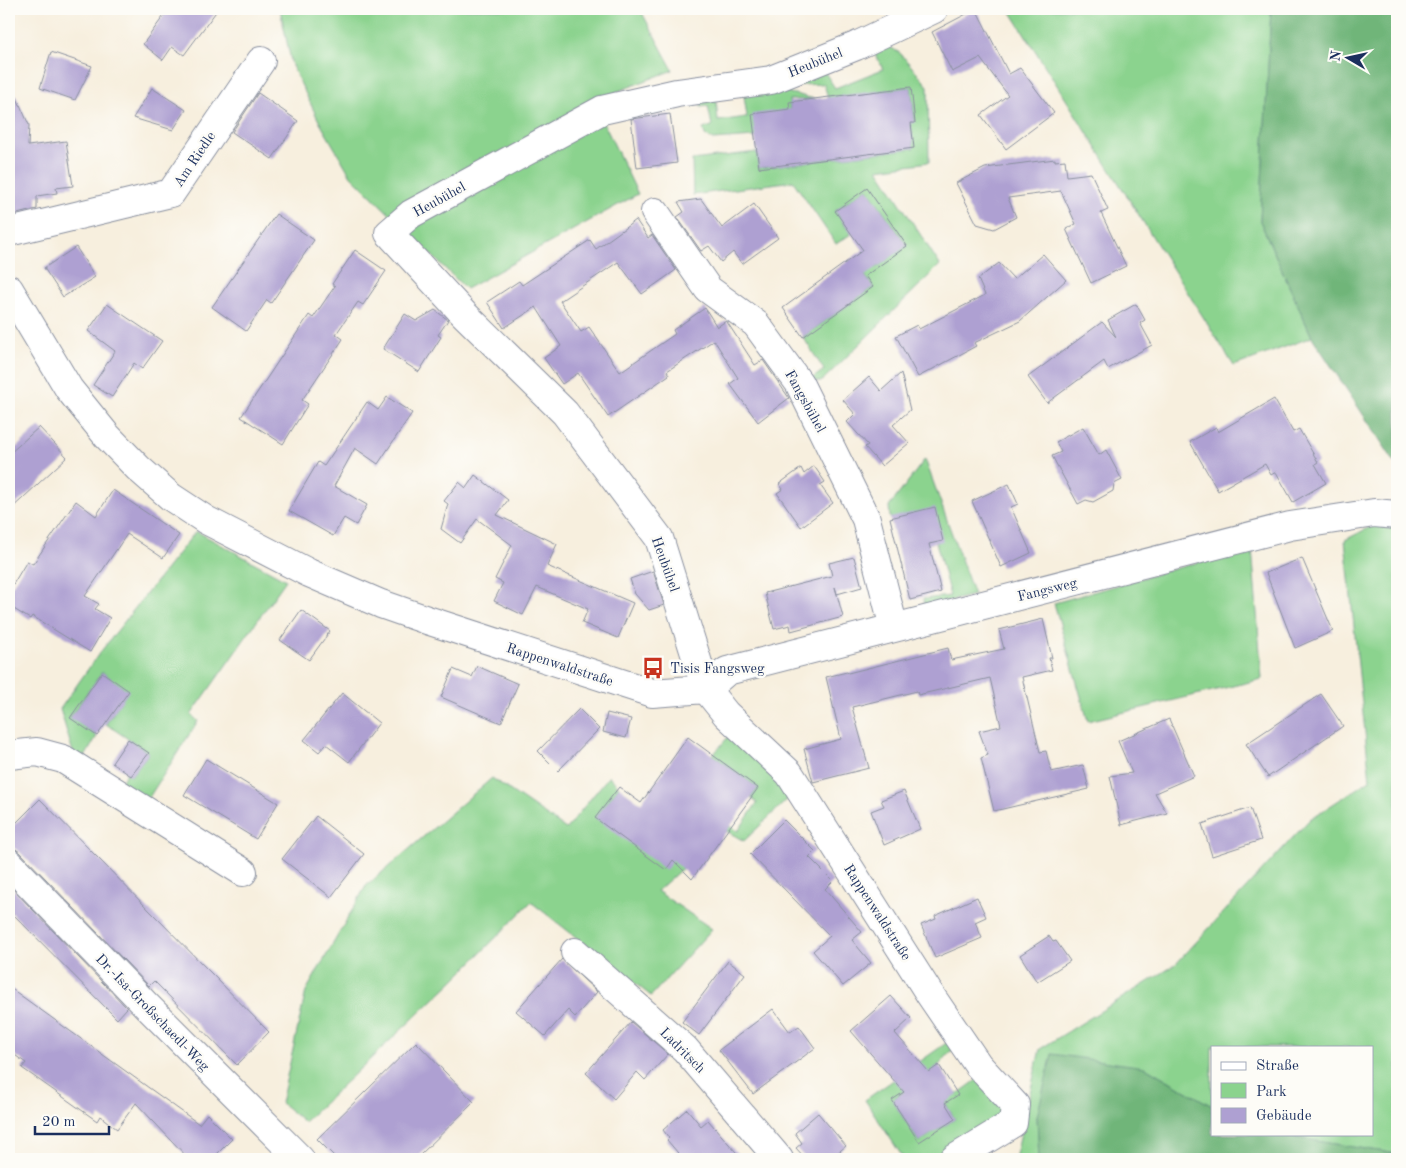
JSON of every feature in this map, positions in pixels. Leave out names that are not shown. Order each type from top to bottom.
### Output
[{"type":"street","name":"Heubühel","points":[[706,689],[659,538],[564,413],[464,314],[389,233],[411,214],[602,110],[677,93],[770,80],[856,46],[934,9]]},
{"type":"street","name":"Am Riedle","points":[[9,232],[171,193],[261,61]]},
{"type":"street","name":"Fangsbühel","points":[[655,212],[708,289],[756,324],[798,383],[866,519],[894,628]]},
{"type":"street","name":"Rappenwaldstraße","points":[[9,290],[69,389],[106,436],[171,497],[206,520],[309,573],[374,601],[427,620],[652,692],[706,689],[726,714],[789,773],[934,1001],[978,1065],[1015,1105],[1013,1123],[954,1159]]},
{"type":"street","name":"Fangsweg","points":[[706,689],[727,671],[1290,526],[1374,513],[1397,515]]},
{"type":"street","points":[[9,755],[37,752],[63,759],[243,872]]},
{"type":"street","name":"Dr.-Isa-Großschaedl-Weg","points":[[9,863],[153,1012],[300,1159]]},
{"type":"street","name":"Ladritsch","points":[[575,952],[685,1049],[779,1159]]},
{"type":"green space","points":[[280,9],[640,9],[673,70],[593,101],[638,194],[466,289],[351,176],[320,123],[292,66]]},
{"type":"green space","points":[[1009,9],[1271,9],[1260,221],[1312,337],[1234,366]]},
{"type":"green space","points":[[1271,9],[1397,9],[1397,466],[1312,337],[1260,221]]},
{"type":"green space","points":[[884,43],[901,54],[928,86],[929,162],[878,169],[940,265],[821,382],[810,380],[824,370],[803,337],[873,287],[853,258],[876,268],[907,245],[867,188],[835,211],[851,234],[836,244],[793,181],[693,195],[692,160],[757,152],[759,168],[914,148],[911,123],[915,122],[911,87],[828,98],[824,84],[800,85],[799,80],[824,71],[835,88],[883,69],[872,49]]},
{"type":"green space","points":[[772,91],[786,92],[815,99],[789,100],[790,109],[755,137],[713,140],[705,135],[703,129],[712,126],[708,106],[701,107],[701,102],[716,99],[718,121],[747,117],[744,96]]},
{"type":"green space","points":[[925,459],[974,595],[925,607],[923,599],[950,596],[936,542],[890,518],[889,507]]},
{"type":"green space","points":[[1397,513],[1397,1154],[1285,1136],[1374,1136],[1374,1046],[1211,1046],[1211,1105],[1145,1067],[1037,1116],[1039,1159],[1015,1159],[1040,1049],[1175,965],[1310,819],[1370,780],[1345,540]]},
{"type":"green space","points":[[196,531],[286,580],[191,715],[198,721],[146,802],[120,785],[126,773],[131,776],[149,753],[106,724],[128,691],[102,672],[70,717],[97,736],[81,764],[75,759],[60,709],[98,655]]},
{"type":"green space","points":[[1252,547],[1262,679],[1088,721],[1054,603]]},
{"type":"green space","points":[[728,737],[768,768],[790,797],[744,841],[725,830],[657,891],[712,929],[651,996],[531,902],[457,977],[304,1122],[281,1103],[306,991],[366,886],[492,778],[566,829],[609,776],[619,787],[596,818],[708,812],[738,831],[757,803],[751,798],[758,788],[713,755]]},
{"type":"green space","points":[[952,1039],[954,1048],[939,1065],[892,1100],[919,1142],[955,1119],[945,1103],[981,1077],[1002,1104],[1001,1118],[933,1159],[904,1159],[865,1100]]},
{"type":"green space","points":[[1052,1054],[1145,1067],[1211,1105],[1211,1136],[1285,1136],[1397,1154],[1397,1159],[1039,1159],[1037,1116]]},
{"type":"building","points":[[169,9],[218,9],[184,55],[172,47],[163,60],[143,44]]},
{"type":"building","points":[[976,9],[1009,74],[1020,68],[1054,113],[1006,149],[981,115],[1008,95],[980,58],[952,72],[932,32]]},
{"type":"building","points":[[51,52],[92,66],[75,100],[40,88]]},
{"type":"building","points":[[9,80],[29,125],[28,146],[66,141],[73,186],[56,188],[57,193],[37,196],[37,209],[13,215],[15,190],[9,147]]},
{"type":"building","points":[[911,87],[915,123],[911,123],[914,148],[759,168],[752,114],[790,109],[789,102]]},
{"type":"building","points":[[152,88],[186,110],[173,130],[133,118]]},
{"type":"building","points":[[258,93],[298,121],[272,159],[232,132]]},
{"type":"building","points":[[670,114],[677,163],[637,168],[631,119]]},
{"type":"building","points":[[1055,159],[1055,161],[1065,160],[1067,176],[1091,173],[1108,210],[1101,213],[1126,266],[1091,283],[1066,229],[1076,224],[1061,191],[1008,198],[1016,217],[994,229],[977,224],[956,183],[985,168]]},
{"type":"building","points":[[867,188],[907,246],[865,276],[873,287],[803,337],[783,308],[863,250],[835,211]]},
{"type":"building","points":[[701,199],[722,228],[754,204],[778,238],[742,264],[733,252],[721,262],[709,246],[701,251],[677,217],[684,212],[678,202]]},
{"type":"building","points":[[276,214],[314,240],[271,303],[267,300],[246,331],[212,307]]},
{"type":"building","points":[[636,220],[648,238],[652,235],[676,270],[642,294],[618,262],[560,301],[581,332],[589,327],[620,372],[675,334],[673,330],[705,308],[717,327],[727,322],[755,365],[763,360],[789,398],[758,422],[730,384],[738,378],[714,340],[667,371],[669,375],[608,417],[578,373],[562,384],[544,358],[561,346],[536,307],[504,328],[487,302],[519,281],[522,285],[590,240],[596,249]]},
{"type":"building","points":[[76,247],[95,277],[63,297],[44,268]]},
{"type":"building","points":[[355,250],[386,271],[363,305],[358,302],[336,334],[343,339],[302,400],[308,404],[283,444],[241,417],[309,315],[313,318],[335,286],[332,284]]},
{"type":"building","points":[[1043,254],[1066,280],[1020,321],[974,343],[976,346],[918,377],[896,336],[917,325],[919,329],[985,295],[978,279],[999,263],[1014,279]]},
{"type":"building","points":[[107,304],[162,341],[142,369],[134,363],[112,397],[93,385],[115,351],[88,331]]},
{"type":"building","points":[[1136,304],[1145,320],[1140,323],[1152,345],[1108,369],[1104,361],[1047,403],[1028,377],[1102,322],[1116,337],[1108,320]]},
{"type":"building","points":[[435,310],[448,320],[438,335],[441,337],[419,372],[383,349],[405,314],[416,321]]},
{"type":"building","points":[[901,373],[910,410],[893,425],[909,443],[882,466],[865,447],[868,445],[847,422],[855,414],[843,400],[869,377],[881,391]]},
{"type":"building","points":[[387,397],[412,413],[378,464],[355,448],[334,486],[367,505],[356,525],[344,518],[333,536],[289,511],[318,462],[324,466],[367,402],[378,410]]},
{"type":"building","points":[[1274,399],[1293,432],[1299,429],[1318,462],[1315,464],[1326,483],[1293,502],[1276,472],[1271,475],[1265,464],[1218,491],[1190,442],[1216,427],[1218,432]]},
{"type":"building","points":[[39,427],[67,457],[9,511],[9,454]]},
{"type":"building","points":[[1083,427],[1099,455],[1106,450],[1122,480],[1114,484],[1113,491],[1093,502],[1086,500],[1078,504],[1052,456],[1061,452],[1056,442]]},
{"type":"building","points":[[814,466],[825,482],[820,485],[833,503],[801,527],[777,493],[783,489],[779,484],[801,468],[804,474]]},
{"type":"building","points":[[475,475],[508,500],[497,515],[557,544],[547,566],[633,603],[618,638],[582,623],[588,609],[537,587],[523,615],[494,601],[503,583],[495,579],[512,545],[477,519],[460,543],[441,529],[448,504],[444,501],[459,482],[466,488]]},
{"type":"building","points":[[1009,484],[1018,504],[1011,507],[1031,553],[1001,567],[972,501]]},
{"type":"building","points":[[113,490],[179,535],[163,558],[127,534],[85,596],[99,604],[95,609],[110,618],[90,652],[32,616],[30,619],[9,606],[9,591],[27,561],[33,564],[76,501],[96,516]]},
{"type":"building","points":[[935,507],[943,541],[929,544],[941,592],[910,600],[890,518]]},
{"type":"building","points":[[854,557],[862,587],[837,594],[835,587],[843,617],[791,631],[790,625],[774,629],[765,593],[832,576],[829,563]]},
{"type":"building","points":[[1302,558],[1333,631],[1295,648],[1266,573]]},
{"type":"building","points":[[653,571],[664,605],[649,610],[635,594],[630,579]]},
{"type":"building","points":[[301,610],[330,631],[309,660],[280,640]]},
{"type":"building","points":[[1043,619],[1052,658],[1049,658],[1052,670],[1022,677],[1040,752],[1046,751],[1051,772],[1083,765],[1089,789],[994,811],[981,758],[988,755],[979,731],[1001,726],[990,678],[918,695],[917,691],[852,707],[869,768],[813,782],[804,749],[841,739],[826,677],[948,648],[951,660],[1004,649],[999,630]]},
{"type":"building","points":[[477,666],[518,684],[501,723],[441,697],[453,669],[472,677]]},
{"type":"building","points":[[102,672],[129,691],[97,736],[70,718]]},
{"type":"building","points":[[342,693],[379,723],[349,762],[326,744],[319,752],[304,740]]},
{"type":"building","points":[[1321,694],[1343,726],[1268,777],[1246,744]]},
{"type":"building","points":[[579,709],[599,729],[558,771],[538,751]]},
{"type":"building","points":[[607,713],[631,719],[626,738],[603,732]]},
{"type":"building","points":[[1169,719],[1194,776],[1155,793],[1167,813],[1121,825],[1110,776],[1132,773],[1118,741]]},
{"type":"building","points":[[688,737],[758,788],[692,879],[673,860],[666,870],[595,818],[619,787],[641,803]]},
{"type":"building","points":[[128,739],[149,753],[131,776],[112,763]]},
{"type":"building","points":[[206,759],[278,803],[256,839],[184,795]]},
{"type":"building","points":[[904,791],[920,829],[884,845],[871,811],[884,806],[881,800]]},
{"type":"building","points":[[40,799],[269,1032],[237,1065],[154,981],[149,986],[20,852],[14,848],[9,848],[9,830]]},
{"type":"building","points":[[1250,808],[1261,840],[1212,856],[1202,824]]},
{"type":"building","points":[[316,816],[364,854],[331,897],[282,859]]},
{"type":"building","points":[[784,820],[815,851],[809,857],[833,881],[825,889],[862,932],[852,940],[871,963],[843,986],[813,951],[830,936],[750,854]]},
{"type":"building","points":[[9,885],[127,1008],[117,1019],[9,910]]},
{"type":"building","points":[[977,897],[986,917],[975,922],[982,938],[935,958],[921,925],[936,919],[935,916]]},
{"type":"building","points":[[1049,936],[1053,942],[1056,941],[1070,961],[1037,982],[1020,955]]},
{"type":"building","points":[[562,959],[597,992],[575,1017],[568,1010],[545,1036],[516,1011]]},
{"type":"building","points":[[728,961],[745,974],[699,1035],[682,1022]]},
{"type":"building","points":[[9,987],[199,1124],[207,1114],[232,1139],[212,1159],[189,1159],[136,1103],[117,1129],[100,1116],[97,1121],[22,1068],[26,1063],[9,1051]]},
{"type":"building","points":[[891,996],[911,1018],[895,1033],[929,1072],[939,1065],[958,1095],[945,1103],[955,1119],[919,1142],[892,1100],[904,1092],[851,1031]]},
{"type":"building","points":[[773,1009],[790,1032],[799,1026],[815,1048],[753,1094],[719,1050]]},
{"type":"building","points":[[631,1022],[668,1054],[645,1080],[637,1072],[614,1099],[586,1073]]},
{"type":"building","points":[[416,1042],[474,1102],[416,1159],[337,1159],[317,1139]]},
{"type":"building","points":[[687,1109],[701,1126],[708,1120],[742,1159],[683,1159],[667,1140],[669,1138],[663,1130]]},
{"type":"building","points":[[818,1113],[846,1146],[830,1159],[806,1159],[796,1148],[802,1143],[795,1133]]},
{"type":"place","name":"Tisis Fangsweg","points":[[653,668]]}]
